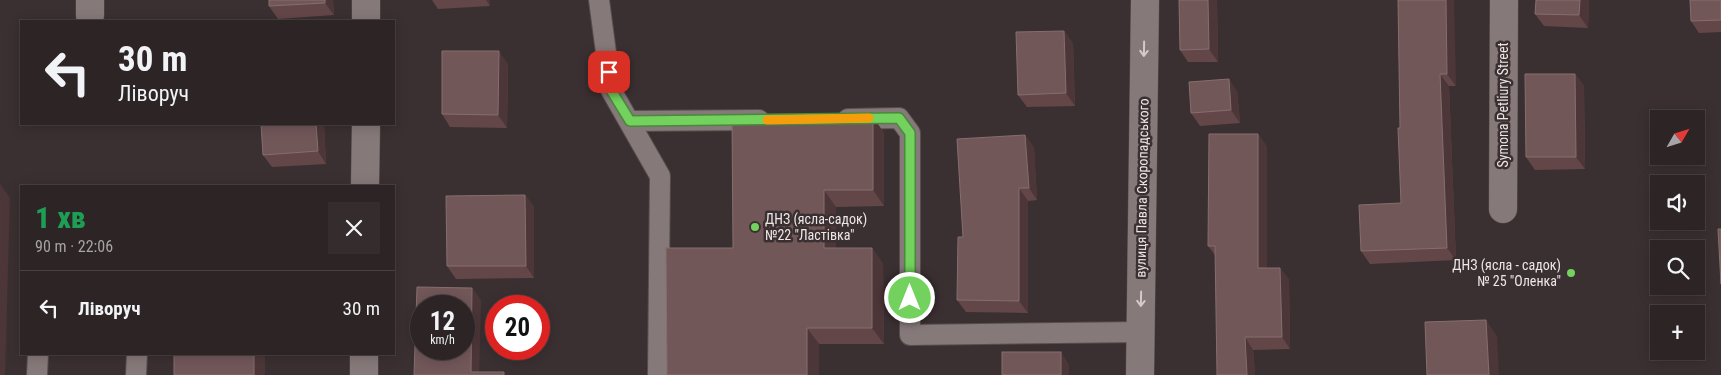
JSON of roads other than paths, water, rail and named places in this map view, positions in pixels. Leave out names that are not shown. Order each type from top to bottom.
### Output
[{"type":"street","points":[[366,0],[366,20]]},
{"type":"street","name":"вулиця Павла Скоропадського","points":[[1140,375],[1145,0]]},
{"type":"street","name":"Symona Petliury Street","points":[[1503,210],[1504,0]]},
{"type":"street","points":[[365,185],[366,125]]},
{"type":"street","points":[[364,355],[364,375]]},
{"type":"lane","points":[[599,0],[611,90],[660,176],[658,375]]},
{"type":"lane","points":[[829,119],[899,118],[910,133],[910,335],[1141,332]]},
{"type":"lane","points":[[630,121],[780,120]]},
{"type":"lane","points":[[37,375],[38,355]]},
{"type":"lane","points":[[136,375],[137,355]]},
{"type":"place","name":"ДНЗ (ясла-садок) №22 \"Ластівка\"","points":[[755,227]]},
{"type":"place","name":"ДНЗ (ясла - садок) № 25 \"Оленка\"","points":[[1571,273]]}]
